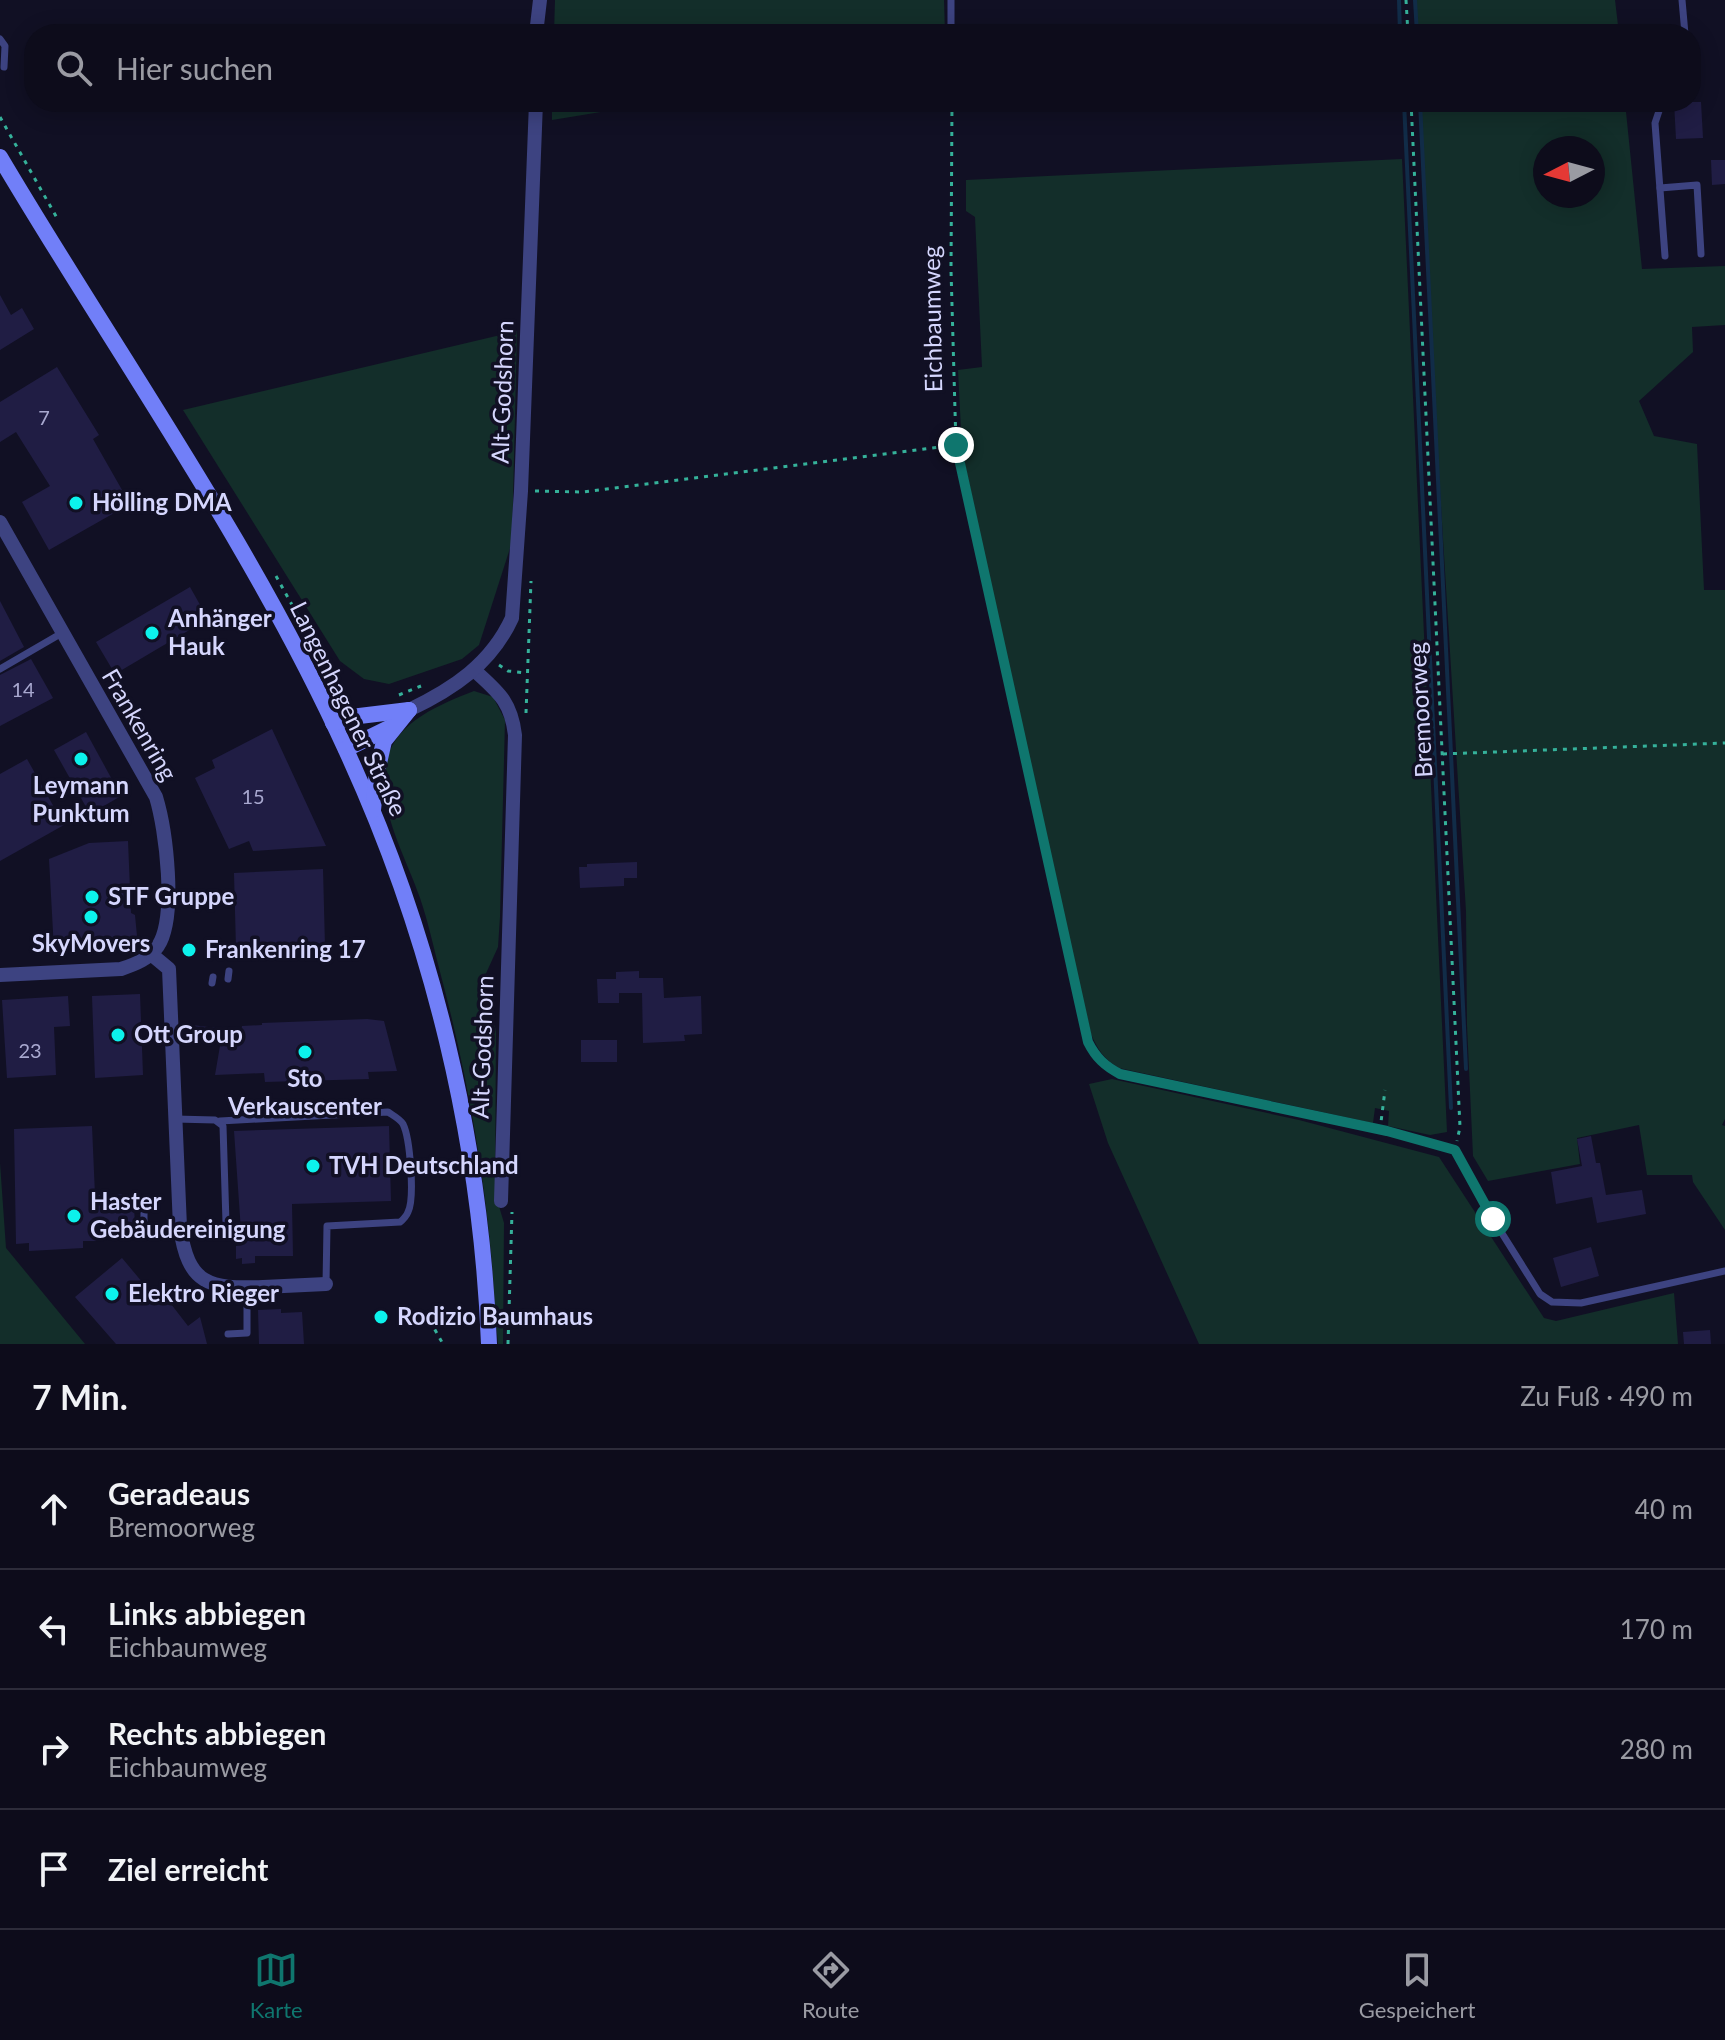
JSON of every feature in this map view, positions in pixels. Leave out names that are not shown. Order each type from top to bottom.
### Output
[{"type":"main road","name":"Langenhagener Straße","points":[[0,157],[212,502],[294,646],[346,749],[373,811],[420,943],[445,1038],[480,1220],[489,1344]]},
{"type":"main road","points":[[333,723],[351,717],[409,710]]},
{"type":"main road","points":[[373,811],[384,741],[409,710]]},
{"type":"main road","points":[[346,749],[398,724]]},
{"type":"street","points":[[537,24],[540,0]]},
{"type":"street","name":"Alt-Godshorn","points":[[409,710],[440,695],[474,670],[503,637],[512,618],[521,491],[536,112]]},
{"type":"street","name":"Frankenring","points":[[0,522],[151,788],[162,816],[166,840],[168,910],[159,945],[151,954]]},
{"type":"street","name":"Alt-Godshorn","points":[[474,670],[502,695],[512,714],[515,735],[501,1201]]},
{"type":"street","points":[[0,975],[121,969],[151,954],[169,969],[180,1227],[188,1262],[209,1283],[227,1288],[326,1284]]},
{"type":"lane","points":[[951,0],[951,24]]},
{"type":"lane","points":[[1682,0],[1684,24]]},
{"type":"lane","points":[[0,39],[5,46],[4,67]]},
{"type":"lane","points":[[1659,112],[1655,123],[1665,256]]},
{"type":"lane","points":[[1660,188],[1697,185],[1701,254]]},
{"type":"lane","points":[[0,669],[62,633]]},
{"type":"lane","points":[[175,1119],[220,1121],[388,1112],[401,1121],[406,1133],[409,1169],[411,1199],[408,1214],[400,1222],[327,1226],[326,1284]]},
{"type":"lane","points":[[144,1205],[144,1228],[223,1226],[226,1223],[222,1178],[223,1126],[220,1121]]},
{"type":"lane","points":[[1455,1150],[1540,1294],[1552,1302],[1581,1303],[1725,1271]]},
{"type":"lane","points":[[228,1334],[247,1333],[247,1287]]},
{"type":"path","points":[[1406,0],[1407,24]]},
{"type":"path","name":"Eichbaumweg","points":[[952,112],[951,270],[956,445],[1088,1042],[1095,1056],[1107,1068],[1120,1074],[1380,1130],[1455,1150]]},
{"type":"path","name":"Bremoorweg","points":[[1411,112],[1460,1127],[1455,1150]]},
{"type":"path","points":[[0,117],[61,225]]},
{"type":"path","points":[[521,491],[583,492],[956,445]]},
{"type":"path","points":[[273,571],[342,695],[360,704]]},
{"type":"path","points":[[488,657],[508,671],[527,673]]},
{"type":"path","points":[[390,698],[431,682]]},
{"type":"path","points":[[1443,754],[1725,743]]},
{"type":"path","points":[[1380,1130],[1385,1090]]},
{"type":"path","points":[[425,1312],[443,1344]]},
{"type":"green space","points":[[555,0],[944,0],[945,24],[554,24]]},
{"type":"green space","points":[[1416,0],[1615,0],[1618,24],[1417,24]]},
{"type":"green space","points":[[552,112],[601,112],[552,120]]},
{"type":"green space","points":[[1421,112],[1626,112],[1642,269],[1725,266],[1725,325],[1692,327],[1693,352],[1639,401],[1654,436],[1697,444],[1704,590],[1725,590],[1725,1119],[1722,1125],[1725,1126],[1725,1230],[1693,1182],[1692,1175],[1647,1175],[1639,1125],[1577,1138],[1580,1164],[1488,1181],[1473,1156],[1466,911],[1431,344]]},
{"type":"green space","points":[[1402,159],[1447,1132],[1430,1135],[1388,1126],[1389,1111],[1375,1108],[1373,1123],[1119,1068],[1099,1049],[1091,1034],[1032,779],[962,450],[958,370],[982,367],[975,217],[966,211],[966,180]]},
{"type":"green space","points":[[517,331],[512,542],[479,645],[462,659],[389,684],[364,679],[340,661],[183,410]]},
{"type":"green space","points":[[474,691],[493,697],[505,720],[498,947],[478,991],[478,1004],[493,1018],[496,1031],[495,1193],[504,1223],[503,1344],[498,1344],[487,1217],[464,1074],[426,915],[388,812],[384,777],[392,746],[410,724]]},
{"type":"green space","points":[[1112,1079],[1299,1120],[1439,1157],[1544,1318],[1556,1321],[1674,1293],[1678,1344],[1199,1344],[1108,1143],[1089,1084]]},
{"type":"green space","points":[[0,1163],[6,1248],[85,1344],[0,1344]]},
{"type":"building","points":[[1701,102],[1703,138],[1676,139],[1675,112],[1701,112]]},
{"type":"building","points":[[1711,160],[1725,160],[1725,184],[1712,185]]},
{"type":"building","points":[[0,295],[11,315],[22,308],[34,329],[0,350]]},
{"type":"building","points":[[57,367],[99,435],[93,439],[130,504],[49,550],[22,502],[50,486],[16,432],[0,442],[0,402]]},
{"type":"building","points":[[190,587],[208,619],[115,674],[96,642]]},
{"type":"building","points":[[0,601],[24,647],[0,661]]},
{"type":"building","points":[[31,659],[53,698],[0,726],[0,675]]},
{"type":"building","points":[[272,729],[326,846],[253,851],[249,841],[229,849],[195,778],[215,768],[212,760]]},
{"type":"building","points":[[86,732],[121,796],[90,814],[54,750]]},
{"type":"building","points":[[27,759],[64,825],[0,861],[0,774]]},
{"type":"building","points":[[128,841],[131,913],[135,915],[137,936],[125,947],[54,950],[49,859],[89,843]]},
{"type":"building","points":[[637,862],[637,878],[624,878],[624,886],[580,888],[579,867]]},
{"type":"building","points":[[323,869],[325,947],[236,948],[234,873]]},
{"type":"building","points":[[639,971],[639,978],[663,978],[664,998],[701,996],[702,1034],[684,1035],[685,1041],[643,1043],[642,993],[619,993],[619,1003],[598,1003],[597,979],[616,979],[616,972]]},
{"type":"building","name":"Ott Group","points":[[140,994],[143,1075],[95,1078],[92,996]]},
{"type":"building","points":[[68,996],[70,1026],[54,1027],[56,1075],[7,1078],[2,1000]]},
{"type":"building","name":"Sto Verkauscenter","points":[[384,1021],[397,1071],[368,1072],[369,1079],[265,1082],[264,1073],[215,1075],[221,1040],[190,1033],[192,1025],[241,1031],[242,1026],[262,1023]]},
{"type":"building","points":[[581,1040],[617,1040],[617,1062],[581,1062]]},
{"type":"building","points":[[92,1126],[95,1195],[133,1194],[135,1223],[96,1224],[97,1241],[83,1241],[83,1248],[29,1251],[29,1243],[16,1244],[14,1129]]},
{"type":"building","name":"TVH Deutschland","points":[[389,1126],[391,1201],[292,1204],[293,1256],[255,1256],[255,1263],[242,1264],[242,1258],[236,1259],[236,1246],[242,1245],[234,1131]]},
{"type":"building","points":[[1591,1136],[1606,1195],[1642,1190],[1646,1214],[1597,1223],[1592,1197],[1556,1204],[1551,1172],[1582,1166],[1577,1139]]},
{"type":"building","points":[[1591,1247],[1599,1276],[1561,1287],[1553,1258]]},
{"type":"building","points":[[122,1258],[158,1301],[164,1295],[188,1326],[200,1317],[207,1344],[116,1344],[75,1297]]},
{"type":"building","points":[[281,1309],[281,1313],[302,1312],[304,1344],[259,1344],[258,1310]]},
{"type":"building","points":[[1710,1330],[1711,1344],[1684,1344],[1683,1332]]},
{"type":"waterway","points":[[1399,0],[1400,24]]},
{"type":"waterway","points":[[1415,0],[1416,24]]},
{"type":"waterway","points":[[1404,112],[1451,1108]]},
{"type":"waterway","points":[[1420,112],[1466,1069]]},
{"type":"place","name":"Hölling DMA","points":[[76,503]]},
{"type":"place","name":"Anhänger Hauk","points":[[152,633]]},
{"type":"place","name":"Leymann Punktum","points":[[81,759]]},
{"type":"place","name":"STF Gruppe","points":[[92,897]]},
{"type":"place","name":"SkyMovers","points":[[91,917]]},
{"type":"place","name":"Frankenring 17","points":[[189,950]]},
{"type":"place","name":"Ott Group","points":[[118,1035]]},
{"type":"place","name":"Sto Verkauscenter","points":[[305,1052]]},
{"type":"place","name":"TVH Deutschland","points":[[313,1166]]},
{"type":"place","name":"Haster Gebäudereinigung","points":[[74,1216]]},
{"type":"place","name":"Elektro Rieger","points":[[112,1294]]},
{"type":"place","name":"Rodizio Baumhaus","points":[[381,1317]]},
{"type":"route","points":[[956,445],[1088,1042],[1095,1056],[1107,1068],[1120,1074],[1387,1131],[1455,1150],[1493,1219]]}]
